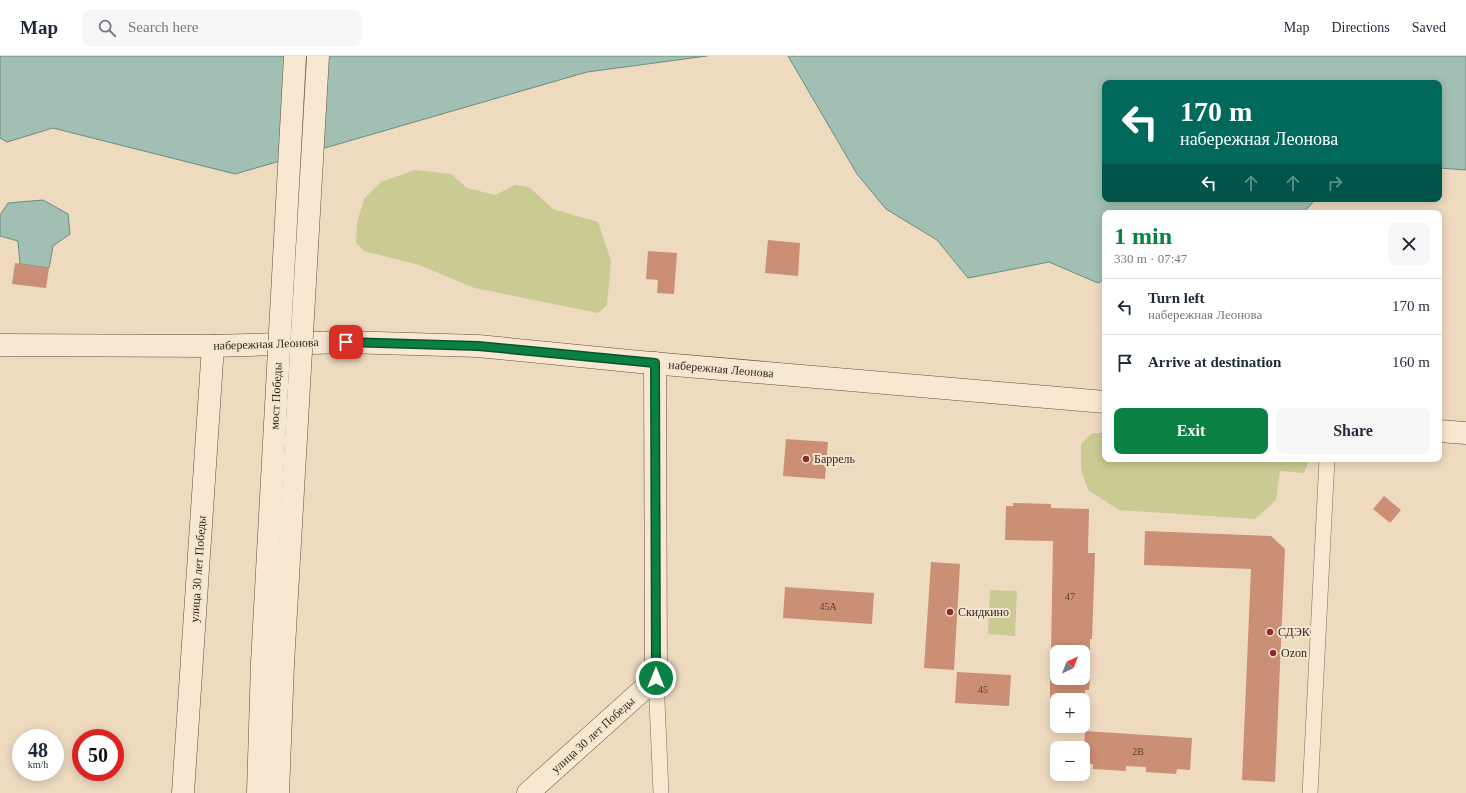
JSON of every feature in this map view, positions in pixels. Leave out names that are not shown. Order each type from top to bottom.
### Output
[{"type":"main road","name":"мост Победы","points":[[258,793],[262,664],[295,56]]},
{"type":"main road","points":[[278,793],[283,664],[318,56]]},
{"type":"main road","name":"набережная Леонова","points":[[0,345],[213,346],[346,342],[478,346],[1102,402]]},
{"type":"main road","name":"улица 30 лет Победы","points":[[183,793],[213,346]]},
{"type":"main road","points":[[655,363],[656,678]]},
{"type":"main road","points":[[1442,431],[1466,433]]},
{"type":"main road","name":"улица 30 лет Победы","points":[[528,793],[656,678]]},
{"type":"street","points":[[1310,793],[1327,462]]},
{"type":"street","points":[[656,678],[661,793]]},
{"type":"green space","points":[[415,170],[451,174],[467,188],[495,195],[515,185],[529,187],[553,209],[598,222],[611,261],[607,305],[598,313],[475,288],[419,265],[364,251],[356,243],[357,223],[364,199],[381,182]]},
{"type":"green space","points":[[1092,433],[1102,433],[1102,462],[1308,463],[1304,473],[1280,471],[1276,500],[1255,519],[1119,510],[1088,490],[1081,469],[1081,444]]},
{"type":"green space","points":[[990,590],[1017,591],[1015,636],[988,634]]},
{"type":"shaded area","points":[[0,56],[707,56],[587,72],[235,174],[53,128],[7,142],[0,138]]},
{"type":"shaded area","points":[[788,56],[1466,56],[1466,170],[1442,168],[1442,80],[1102,80],[1102,202],[1313,202],[1306,210],[1102,210],[1102,281],[1098,283],[1049,262],[968,278],[937,240],[886,209],[857,174]]},
{"type":"shaded area","points":[[43,200],[68,214],[70,234],[53,246],[49,268],[20,264],[18,241],[0,236],[0,215],[8,203]]},
{"type":"building","points":[[768,240],[800,243],[798,276],[765,273]]},
{"type":"building","points":[[648,251],[677,253],[674,294],[657,293],[658,280],[646,279]]},
{"type":"building","points":[[15,263],[49,268],[46,288],[12,284]]},
{"type":"building","name":"Баррель","points":[[786,439],[828,442],[825,479],[783,476]]},
{"type":"building","points":[[1384,496],[1401,510],[1390,523],[1373,509]]},
{"type":"building","points":[[1013,503],[1051,504],[1051,508],[1089,509],[1088,553],[1095,553],[1092,639],[1090,639],[1090,645],[1051,645],[1053,541],[1005,540],[1006,506],[1013,506]]},
{"type":"building","points":[[1145,531],[1271,536],[1285,549],[1275,782],[1242,780],[1251,569],[1144,565]]},
{"type":"building","points":[[931,562],[960,564],[954,670],[924,668]]},
{"type":"building","points":[[785,587],[874,593],[872,624],[783,618]]},
{"type":"building","points":[[957,672],[1011,675],[1009,706],[955,703]]},
{"type":"building","points":[[1050,685],[1089,685],[1089,690],[1085,690],[1085,693],[1050,693]]},
{"type":"building","points":[[1090,731],[1192,738],[1190,770],[1177,769],[1176,774],[1146,772],[1146,767],[1126,766],[1126,771],[1093,769],[1093,764],[1090,764],[1090,741],[1084,741],[1085,733],[1090,733]]},
{"type":"place","name":"Баррель","points":[[806,459]]},
{"type":"place","name":"Скидкино","points":[[950,612]]},
{"type":"place","name":"СДЭК","points":[[1270,632]]},
{"type":"place","name":"Ozon","points":[[1273,653]]},
{"type":"route","points":[[346,342],[478,346],[655,363],[656,678]]}]
